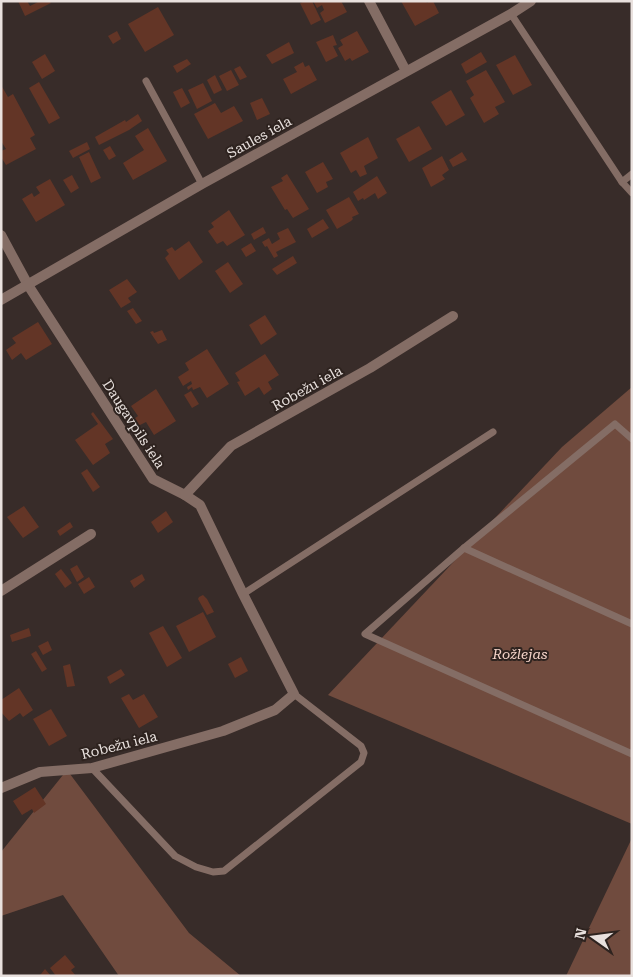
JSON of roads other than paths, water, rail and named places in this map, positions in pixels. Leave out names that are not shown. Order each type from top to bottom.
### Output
[{"type":"street","points":[[369,1],[406,71]]},
{"type":"street","name":"Saules iela","points":[[1,300],[202,184],[511,14],[529,2]]},
{"type":"street","name":"Daugavpils iela","points":[[1,235],[28,285],[153,479],[200,505],[294,694]]},
{"type":"street","name":"Robežu iela","points":[[185,495],[231,446],[370,368],[453,316]]},
{"type":"street","points":[[1,591],[91,534]]},
{"type":"street","name":"Robežu iela","points":[[1,788],[40,772],[92,768],[223,731],[275,710],[294,694]]},
{"type":"lane","points":[[511,14],[622,182],[632,193]]},
{"type":"lane","points":[[146,81],[202,184]]},
{"type":"lane","points":[[622,182],[632,174]]},
{"type":"lane","points":[[632,439],[615,424],[464,548],[365,634],[632,754]]},
{"type":"lane","points":[[243,594],[493,432]]},
{"type":"lane","points":[[464,548],[632,624]]},
{"type":"lane","points":[[92,768],[175,856],[196,867],[213,872],[224,871],[361,762],[364,753],[361,746],[294,694]]},
{"type":"park label","name":"Rožlejas","points":[[520,654]]}]
